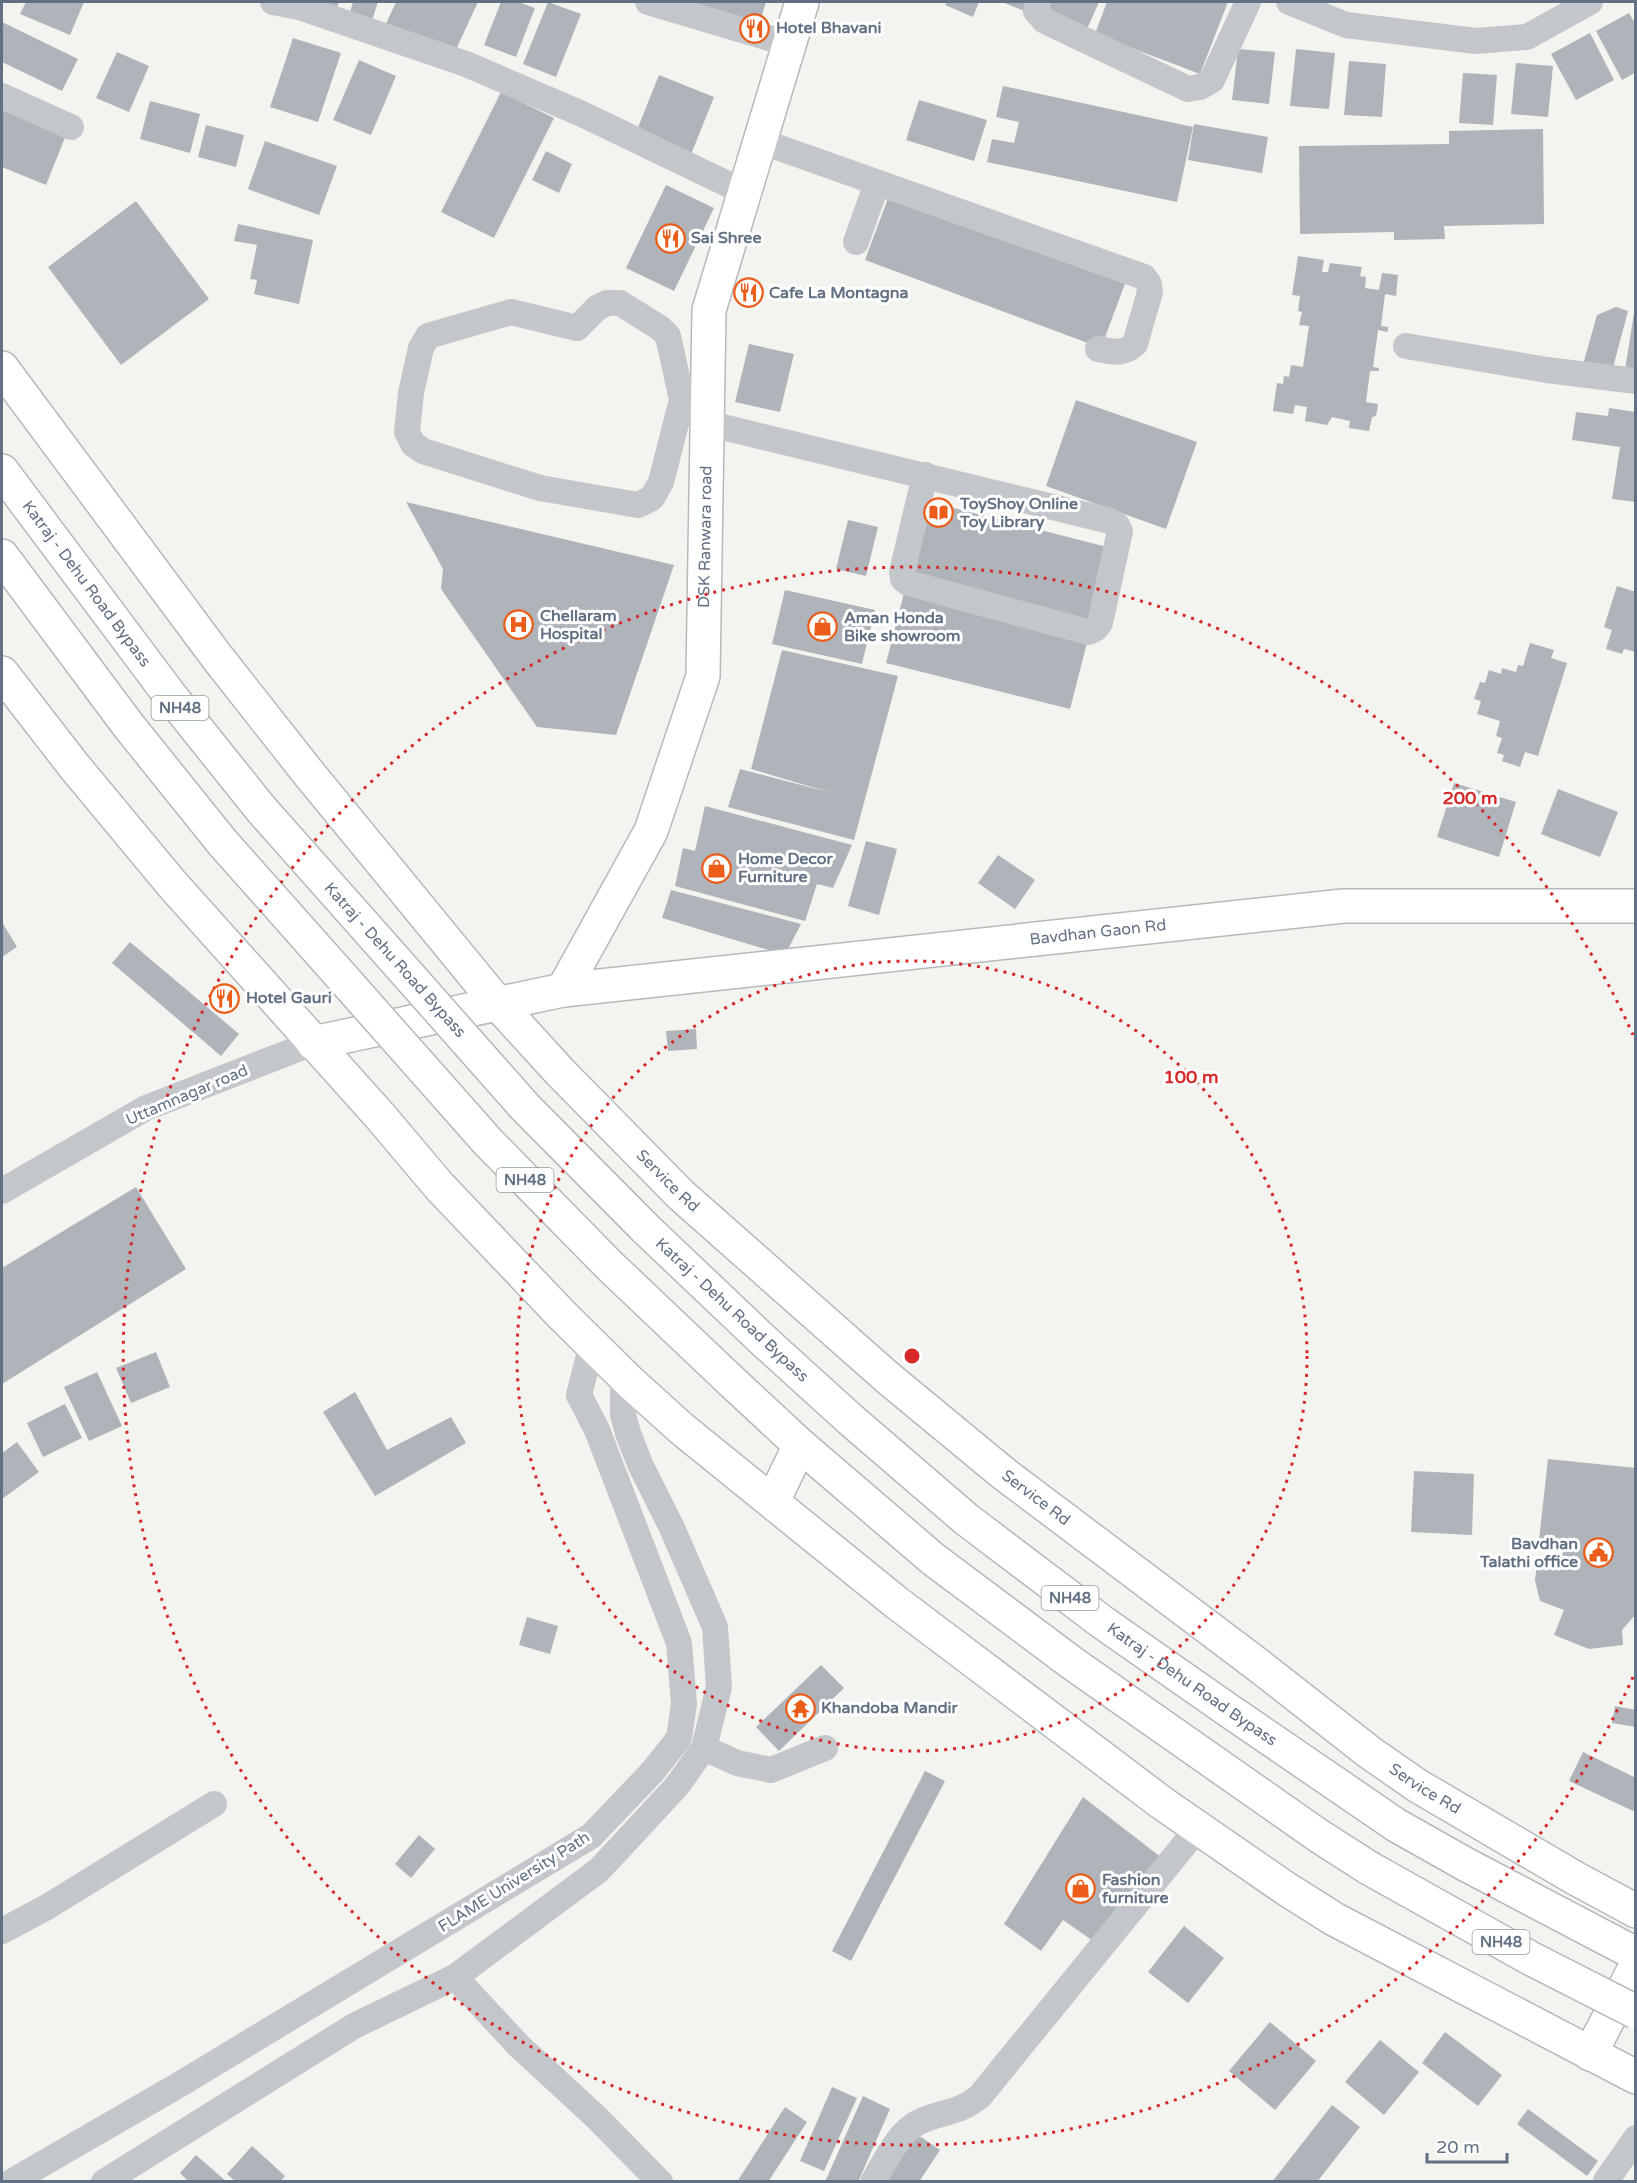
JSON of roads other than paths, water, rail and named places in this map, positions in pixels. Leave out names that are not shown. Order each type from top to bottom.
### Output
[{"type":"main road","name":"DSK Ranwara road","points":[[563,990],[651,831],[703,676],[706,423],[692,372],[802,2]]},
{"type":"main road","name":"Service Rd","points":[[2,368],[217,657],[306,770],[498,1004],[560,1072],[681,1195],[888,1378],[1003,1473],[1258,1665],[1369,1752],[1418,1786],[1635,1911]]},
{"type":"main road","name":"Katraj - Dehu Road Bypass","points":[[2,471],[197,729],[261,809],[525,1107],[646,1229],[765,1342],[966,1519],[1102,1622],[1396,1825],[1635,1954]]},
{"type":"main road","name":"NH48","points":[[2,556],[128,725],[215,833],[488,1142],[610,1266],[800,1445],[933,1559],[1072,1663],[1319,1836],[1369,1868],[1510,1947],[1635,2012]]},
{"type":"main road","points":[[2,673],[74,766],[172,884],[440,1186],[592,1344],[682,1430],[773,1501],[897,1604],[1198,1828],[1334,1919],[1635,2077]]},
{"type":"main road","name":"Bavdhan Gaon Rd","points":[[563,990],[1343,906],[1635,906]]},
{"type":"main road","points":[[313,1043],[563,990]]},
{"type":"main road","points":[[773,1501],[800,1445]]},
{"type":"main road","points":[[1590,2054],[1635,1966]]},
{"type":"street","points":[[273,2],[300,4],[466,64],[582,114],[744,192]]},
{"type":"street","points":[[648,2],[789,44]]},
{"type":"street","points":[[1038,2],[1036,11],[1045,21],[1188,88],[1200,87],[1212,80],[1248,2]]},
{"type":"street","points":[[1289,2],[1346,25],[1476,41],[1527,37],[1590,2]]},
{"type":"street","points":[[2,96],[71,127]]},
{"type":"street","points":[[760,141],[1144,277],[1149,284],[1150,292],[1135,344],[1120,353],[1098,350]]},
{"type":"street","points":[[856,242],[877,183]]},
{"type":"street","points":[[607,303],[620,303],[660,328],[692,372],[682,400],[661,482],[652,498],[638,505],[540,488],[423,451],[413,444],[407,432],[416,370],[421,348],[428,336],[511,312],[577,328],[597,308],[607,303]]},
{"type":"street","points":[[1406,346],[1547,370],[1635,381]]},
{"type":"street","points":[[706,423],[925,476],[1110,521],[1117,525],[1120,531],[1100,623],[1088,632],[908,583],[903,579],[902,572],[925,476]]},
{"type":"street","name":"Uttamnagar road","points":[[2,1191],[146,1108],[313,1043]]},
{"type":"street","points":[[592,1344],[579,1395],[623,1415]]},
{"type":"street","points":[[104,2181],[354,2026],[455,1977],[599,1870],[677,1786],[704,1748],[719,1687],[715,1627],[672,1528],[640,1464],[623,1415],[623,1375]]},
{"type":"street","name":"FLAME University Path","points":[[11,2181],[177,2086],[591,1836],[653,1771],[679,1738],[684,1704],[679,1643],[597,1430],[579,1395]]},
{"type":"street","points":[[704,1748],[737,1763],[771,1770],[825,1748]]},
{"type":"street","points":[[2,1931],[47,1907],[214,1804]]},
{"type":"street","points":[[873,2181],[904,2132],[919,2122],[968,2107],[980,2096],[1198,1828]]},
{"type":"street","points":[[455,1977],[518,2044],[660,2181]]},
{"type":"street","points":[[1606,2181],[1635,2138]]},
{"type":"place","name":"Hotel Bhavani","points":[[755,28]]},
{"type":"place","name":"Sai Shree","points":[[670,238]]},
{"type":"place","name":"Cafe La Montagna","points":[[748,293]]},
{"type":"place","name":"ToyShoy Online Toy Library","points":[[939,513]]},
{"type":"place","name":"Chellaram Hospital","points":[[519,625]]},
{"type":"place","name":"Aman Honda Bike showroom","points":[[823,627]]},
{"type":"place","name":"Home Decor Furniture","points":[[717,868]]},
{"type":"place","name":"Hotel Gauri","points":[[225,998]]},
{"type":"place","name":"Bavdhan Talathi office","points":[[1599,1553]]},
{"type":"place","name":"Khandoba Mandir","points":[[800,1708]]},
{"type":"place","name":"Fashion furniture","points":[[1081,1889]]}]
